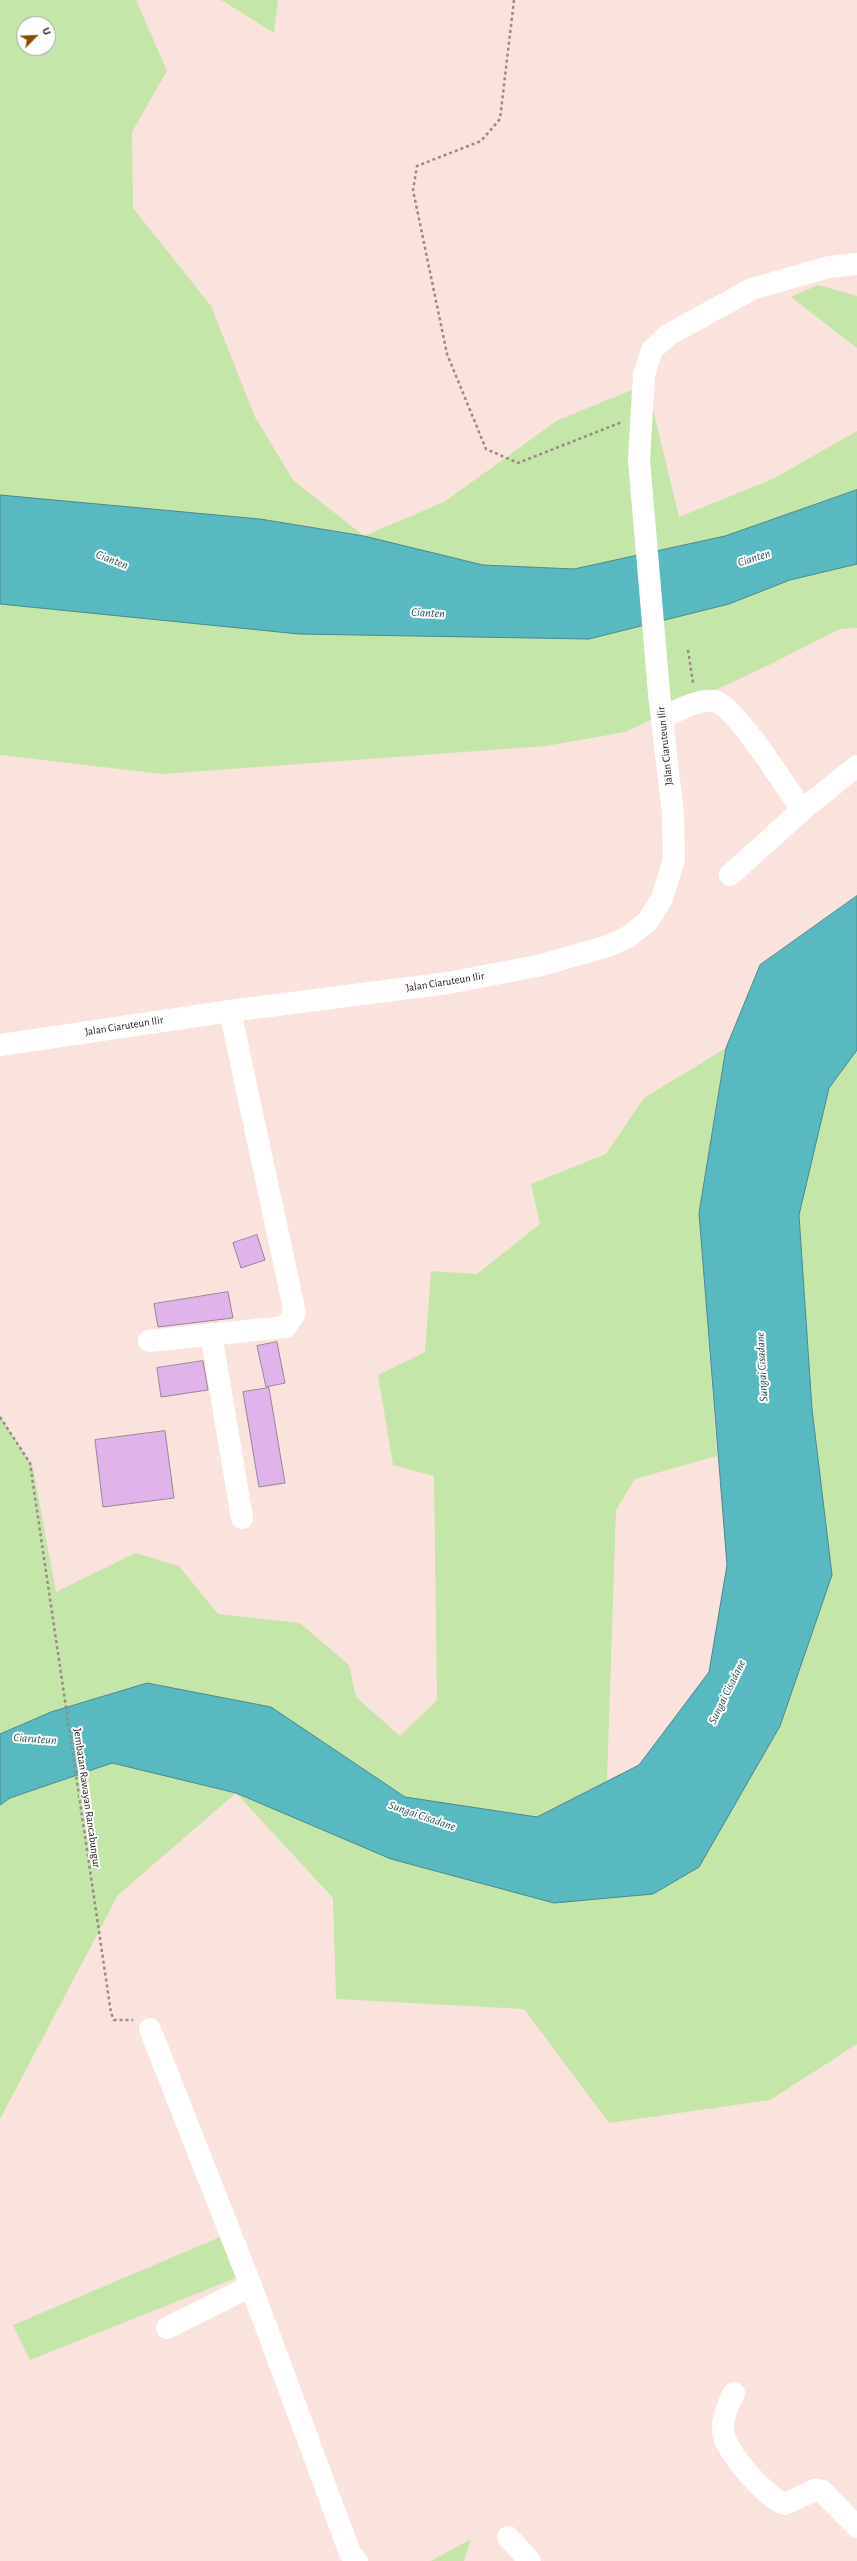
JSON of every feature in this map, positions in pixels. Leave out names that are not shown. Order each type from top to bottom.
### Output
[{"type":"street","name":"Jalan Ciaruteun Ilir","points":[[0,1045],[230,1011],[448,982],[542,966],[581,956],[628,937],[648,921],[658,904],[674,860],[673,814],[659,693],[639,460],[644,375],[652,350],[668,335],[752,289],[829,266],[857,264]]},
{"type":"street","points":[[662,718],[696,704],[716,701],[723,706],[752,738],[802,810]]},
{"type":"street","points":[[730,875],[802,810],[857,766]]},
{"type":"street","points":[[149,1341],[285,1327],[295,1313],[230,1011]]},
{"type":"street","points":[[211,1334],[242,1518]]},
{"type":"street","points":[[150,2029],[251,2286],[350,2553],[358,2561]]},
{"type":"street","points":[[167,2328],[251,2286]]},
{"type":"street","points":[[734,2393],[722,2420],[725,2443],[762,2488],[785,2504],[815,2490],[822,2491],[857,2527]]},
{"type":"street","points":[[508,2537],[530,2561]]},
{"type":"path","points":[[514,0],[500,119],[480,141],[417,166],[413,190],[447,354],[486,450],[518,463],[641,414]]},
{"type":"path","points":[[688,650],[696,704]]},
{"type":"path","name":"Jembatan Rawayan Rancabungur","points":[[0,1417],[30,1463],[111,2013],[114,2020],[141,2019],[150,2029]]},
{"type":"green space","points":[[0,0],[136,0],[167,71],[132,132],[133,208],[211,306],[255,417],[293,480],[364,536],[260,519],[0,495]]},
{"type":"green space","points":[[221,0],[278,0],[274,33]]},
{"type":"green space","points":[[818,285],[857,296],[857,348],[791,297]]},
{"type":"green space","points":[[647,384],[679,517],[773,479],[857,431],[857,490],[725,536],[574,569],[483,565],[364,536],[444,502],[558,420]]},
{"type":"green space","points":[[857,564],[857,628],[840,629],[769,665],[625,732],[546,746],[162,774],[0,755],[0,604],[299,634],[729,604],[790,580]]},
{"type":"green space","points":[[726,1048],[699,1213],[717,1456],[635,1479],[616,1510],[607,1781],[537,1817],[405,1797],[271,1707],[147,1683],[51,1712],[0,1734],[0,1416],[33,1467],[56,1592],[135,1553],[179,1566],[218,1614],[300,1623],[349,1665],[356,1697],[400,1736],[437,1700],[434,1476],[393,1465],[378,1375],[425,1352],[431,1271],[477,1274],[540,1224],[531,1184],[606,1154],[644,1098]]},
{"type":"green space","points":[[857,1050],[857,2044],[770,2100],[609,2123],[524,2009],[336,1999],[333,1898],[236,1793],[391,1859],[554,1903],[832,1575],[812,1409],[799,1215],[829,1088]]},
{"type":"green space","points":[[112,1762],[236,1793],[118,1895],[0,2119],[0,1805],[10,1798]]},
{"type":"green space","points":[[220,2237],[236,2278],[30,2360],[13,2325]]},
{"type":"green space","points":[[471,2539],[464,2561],[431,2561]]},
{"type":"water","name":"Cianten","points":[[857,490],[857,564],[790,580],[729,604],[589,639],[299,634],[0,604],[0,495],[260,519],[364,536],[483,565],[574,569],[725,536]]},
{"type":"water","points":[[857,896],[857,1050],[829,1088],[799,1215],[812,1409],[832,1575],[780,1726],[699,1867],[653,1894],[554,1903],[391,1859],[236,1793],[112,1763],[10,1798],[0,1805],[0,1734],[51,1712],[147,1683],[271,1707],[405,1797],[537,1817],[639,1765],[709,1672],[727,1565],[699,1213],[726,1048],[760,965]]},
{"type":"building","points":[[257,1235],[265,1260],[241,1268],[233,1243]]},
{"type":"building","points":[[228,1292],[233,1318],[158,1327],[154,1304]]},
{"type":"building","points":[[277,1342],[285,1383],[266,1387],[257,1346]]},
{"type":"building","points":[[203,1361],[208,1390],[161,1397],[157,1368]]},
{"type":"building","points":[[269,1388],[285,1483],[259,1487],[243,1392]]},
{"type":"building","points":[[165,1431],[174,1498],[103,1507],[95,1440]]},
{"type":"water label","name":"Sungai Cisadane","points":[[762,1367]]},
{"type":"water label","name":"Sungai Cisadane","points":[[727,1692]]},
{"type":"water label","name":"Ciaruteun","points":[[35,1739]]},
{"type":"water label","name":"Sungai Cisadane","points":[[422,1816]]}]
